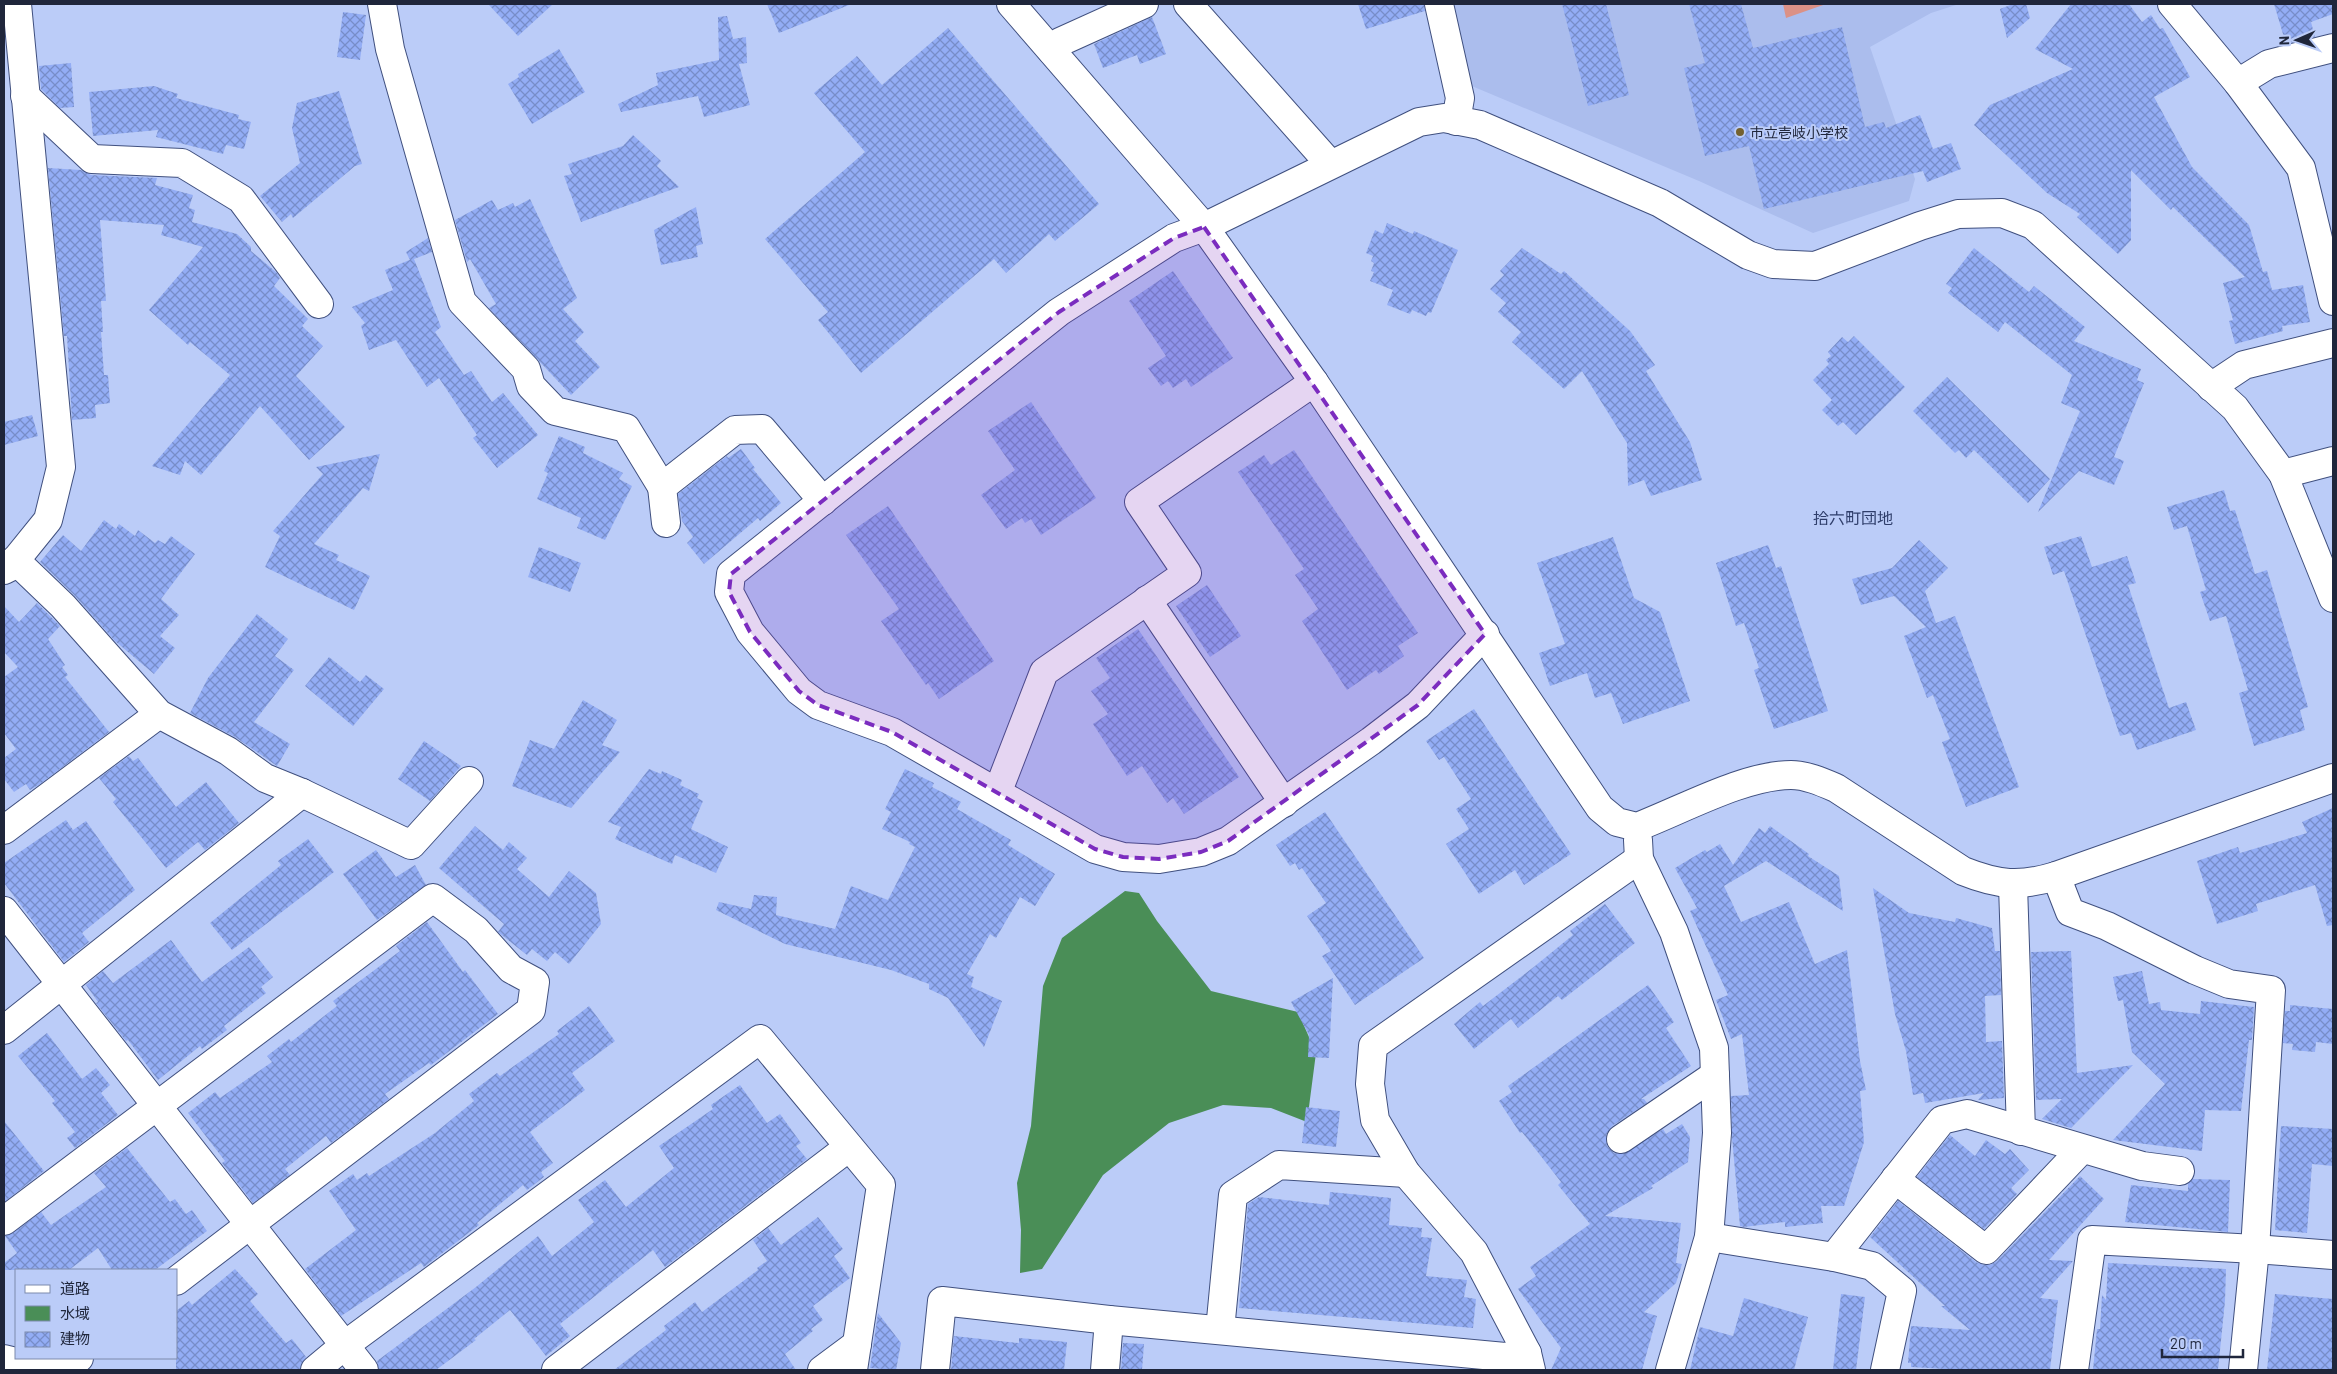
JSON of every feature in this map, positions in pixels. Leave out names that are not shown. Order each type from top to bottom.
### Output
[{"type":"street","points":[[17,4],[61,467],[48,520],[9,565],[63,606],[159,714],[228,751],[265,778],[302,793],[411,845],[468,782]]},
{"type":"street","points":[[382,4],[390,49],[462,302],[526,369],[531,386],[555,411],[626,428],[662,487],[666,523]]},
{"type":"street","points":[[1011,4],[1204,227],[1314,382],[1485,634],[1600,808],[1617,822],[1637,827],[1758,779],[1792,775],[1812,779],[1836,788],[1963,871],[1985,880],[2013,885],[2036,882],[2056,876],[2333,778]]},
{"type":"street","points":[[1052,51],[1060,42],[1144,4]]},
{"type":"street","points":[[1188,4],[1330,164]]},
{"type":"street","points":[[1439,4],[1460,98],[1456,120]]},
{"type":"street","points":[[2172,4],[2238,83],[2301,168],[2333,301]]},
{"type":"street","points":[[2238,83],[2269,64],[2333,48]]},
{"type":"street","points":[[25,96],[92,159],[182,163],[241,199],[319,304]]},
{"type":"street","points":[[1485,634],[1418,705],[1284,803],[1228,841],[1201,852],[1159,859],[1123,857],[1095,849],[892,732],[818,705],[799,691],[750,632],[729,592],[731,574],[1059,312],[1174,238],[1204,227],[1419,122],[1444,118],[1480,125],[1660,203],[1748,255],[1773,264],[1816,266],[1920,226],[1958,214],[2002,213],[2033,225],[2235,408],[2283,474],[2333,598]]},
{"type":"street","points":[[2211,387],[2244,365],[2333,343]]},
{"type":"street","points":[[998,792],[1044,672],[1187,573],[1139,502],[1314,382]]},
{"type":"street","points":[[662,487],[735,430],[762,429],[823,501]]},
{"type":"street","points":[[2283,474],[2333,461]]},
{"type":"street","points":[[1147,600],[1284,803]]},
{"type":"street","points":[[4,830],[159,714]]},
{"type":"street","points":[[4,1030],[302,793]]},
{"type":"street","points":[[1637,827],[1639,859],[1674,932],[1714,1048],[1717,1132],[1709,1237],[1670,1370]]},
{"type":"street","points":[[1529,1362],[1474,1252],[1406,1173],[1375,1120],[1370,1084],[1373,1046],[1639,859]]},
{"type":"street","points":[[2056,876],[2070,912],[2107,926],[2195,970],[2230,984],[2271,990],[2255,1249],[2243,1370]]},
{"type":"street","points":[[2013,885],[2021,1131]]},
{"type":"street","points":[[4,1221],[433,898],[476,930],[511,969],[534,982],[530,1010],[178,1279]]},
{"type":"street","points":[[4,911],[364,1370]]},
{"type":"street","points":[[315,1370],[345,1345],[760,1039],[881,1185],[855,1357],[822,1370]]},
{"type":"street","points":[[1621,1139],[1715,1074]]},
{"type":"street","points":[[1834,1256],[1942,1120],[1967,1114],[2142,1166],[2180,1171]]},
{"type":"street","points":[[556,1370],[849,1147]]},
{"type":"street","points":[[1896,1179],[1986,1250],[2082,1149]]},
{"type":"street","points":[[1220,1330],[1233,1195],[1279,1165],[1406,1173]]},
{"type":"street","points":[[1709,1237],[1834,1256],[1872,1266],[1902,1291],[1885,1370]]},
{"type":"street","points":[[2074,1370],[2092,1240],[2255,1249],[2333,1256]]},
{"type":"street","points":[[935,1370],[942,1301],[1109,1320],[1505,1357],[1529,1362]]},
{"type":"street","points":[[1105,1370],[1109,1320]]},
{"type":"street","points":[[4,1359],[49,1370]]},
{"type":"street","points":[[63,1370],[78,1359]]},
{"type":"highlighted area","points":[[1204,227],[1485,634],[1418,705],[1228,841],[1201,852],[1159,859],[1123,857],[1095,849],[892,732],[818,705],[799,691],[750,632],[729,592],[731,574],[1059,312],[1174,238]]},
{"type":"shaded area","name":"市立壱岐小学校","points":[[1449,4],[1959,4],[1931,13],[1870,47],[1915,179],[1909,201],[1813,233],[1699,181],[1467,84]]},
{"type":"shaded area","points":[[1783,4],[1826,4],[1786,18]]},
{"type":"water","points":[[1125,891],[1139,893],[1157,921],[1211,991],[1298,1012],[1316,1053],[1307,1122],[1271,1108],[1223,1105],[1169,1123],[1103,1175],[1042,1269],[1020,1273],[1021,1230],[1017,1183],[1031,1126],[1043,986],[1062,938]]},
{"type":"building","points":[[488,4],[553,4],[518,36]]},
{"type":"building","points":[[767,4],[849,4],[849,5],[779,33]]},
{"type":"building","points":[[1358,4],[1424,4],[1425,11],[1366,29]]},
{"type":"building","points":[[1562,4],[1606,4],[1629,95],[1588,106]]},
{"type":"building","points":[[1689,4],[1741,4],[1753,48],[1842,27],[1865,127],[1884,122],[1886,128],[1920,115],[1933,149],[1951,143],[1961,169],[1927,182],[1923,171],[1764,209],[1749,146],[1705,156],[1684,68],[1705,63]]},
{"type":"building","points":[[2013,4],[2026,4],[2030,18],[2007,38],[2000,9]]},
{"type":"building","points":[[2071,4],[2129,4],[2142,22],[2151,15],[2160,29],[2163,28],[2190,77],[2154,97],[2192,167],[2249,225],[2263,272],[2267,271],[2272,290],[2303,285],[2310,322],[2282,326],[2283,331],[2235,344],[2229,321],[2233,320],[2223,283],[2245,277],[2173,207],[2171,210],[2131,170],[2131,240],[2118,254],[2077,217],[2080,214],[2047,193],[1974,125],[1990,105],[2073,69],[2035,49]]},
{"type":"building","points":[[2274,4],[2333,4],[2333,14],[2311,22],[2315,37],[2286,44]]},
{"type":"building","points":[[343,12],[366,15],[360,60],[337,57]]},
{"type":"building","points":[[727,16],[733,39],[746,37],[747,63],[739,64],[750,105],[704,117],[698,96],[621,112],[618,104],[658,85],[656,73],[719,60],[718,17]]},
{"type":"building","points":[[1152,17],[1166,54],[1140,64],[1137,55],[1103,68],[1094,44]]},
{"type":"building","points":[[948,28],[1099,204],[1055,241],[1049,234],[1006,273],[994,259],[861,373],[818,320],[828,312],[765,239],[865,152],[814,93],[857,56],[882,85]]},
{"type":"building","points":[[559,49],[585,92],[532,124],[508,84],[519,77],[518,74]]},
{"type":"building","points":[[71,63],[74,107],[60,108],[41,89],[39,66]]},
{"type":"building","points":[[154,86],[178,94],[176,98],[239,115],[238,119],[251,122],[244,149],[226,145],[223,154],[156,137],[158,130],[93,136],[89,92]]},
{"type":"building","points":[[339,91],[362,164],[355,166],[293,218],[291,214],[282,222],[260,196],[300,163],[292,128],[297,103]]},
{"type":"building","points":[[633,135],[661,161],[657,166],[679,187],[581,222],[564,176],[572,174],[568,164],[623,146]]},
{"type":"building","points":[[48,168],[81,170],[91,175],[157,178],[155,185],[193,195],[189,208],[195,210],[192,222],[237,234],[251,247],[251,251],[277,273],[280,278],[274,286],[308,319],[302,326],[323,346],[296,376],[345,427],[309,460],[260,406],[201,475],[185,461],[180,475],[152,466],[230,375],[190,342],[188,345],[149,310],[203,247],[161,235],[164,225],[100,220],[106,301],[101,301],[103,332],[101,332],[104,375],[108,375],[110,403],[95,405],[96,418],[72,420],[67,336],[64,336]]},
{"type":"building","points":[[530,199],[577,298],[563,309],[584,332],[575,341],[600,367],[571,395],[489,308],[496,304],[470,259],[467,262],[455,220],[492,200],[498,210],[513,203],[515,207]]},
{"type":"building","points":[[696,207],[703,244],[696,246],[698,257],[661,265],[654,230]]},
{"type":"building","points":[[1387,223],[1413,234],[1414,231],[1458,250],[1431,313],[1428,312],[1426,316],[1412,310],[1410,314],[1387,305],[1393,290],[1370,281],[1374,272],[1371,271],[1374,263],[1371,261],[1373,256],[1366,253],[1375,230],[1383,234]]},
{"type":"building","points":[[428,238],[432,252],[414,259],[441,327],[435,332],[464,375],[471,371],[492,402],[503,393],[538,435],[497,468],[473,438],[477,435],[439,378],[427,387],[396,340],[369,350],[361,326],[365,323],[352,307],[393,290],[385,270],[410,260],[406,252]]},
{"type":"building","points":[[1522,248],[1561,274],[1564,271],[1630,331],[1655,365],[1646,371],[1690,442],[1702,480],[1651,496],[1644,480],[1628,486],[1627,443],[1582,371],[1564,389],[1512,342],[1521,332],[1498,312],[1506,303],[1490,289],[1504,275],[1500,271]]},
{"type":"building","points":[[1974,248],[2029,292],[2034,286],[2085,327],[2074,341],[2141,369],[2137,380],[2144,383],[2114,457],[2124,461],[2114,485],[2079,471],[2038,512],[2080,411],[2061,403],[2072,375],[2005,322],[1998,332],[1948,293],[1952,288],[1946,284]]},
{"type":"building","points":[[1173,271],[1233,358],[1191,387],[1186,379],[1173,388],[1168,381],[1161,386],[1148,368],[1166,356],[1129,301]]},
{"type":"building","points":[[1854,336],[1905,387],[1856,435],[1843,422],[1838,426],[1822,410],[1832,400],[1813,380],[1829,364],[1826,360],[1831,356],[1828,352],[1842,337],[1848,342]]},
{"type":"building","points":[[1947,377],[2050,479],[2028,503],[1974,450],[1966,458],[1959,450],[1955,453],[1913,411]]},
{"type":"building","points":[[1031,402],[1096,498],[1041,535],[1031,519],[1025,523],[1022,518],[1006,529],[981,495],[1015,470],[988,431]]},
{"type":"building","points":[[32,415],[38,436],[4,445],[4,422]]},
{"type":"building","points":[[559,436],[585,447],[583,453],[623,473],[619,479],[632,486],[605,540],[577,528],[581,518],[537,499],[548,473],[544,471]]},
{"type":"building","points":[[741,449],[755,468],[753,469],[781,503],[760,521],[758,518],[704,564],[687,543],[693,537],[682,521],[678,494],[727,456],[728,458]]},
{"type":"building","points":[[1294,450],[1418,633],[1398,646],[1404,656],[1379,674],[1376,670],[1347,690],[1302,621],[1318,609],[1295,575],[1304,569],[1238,472],[1264,455],[1271,465]]},
{"type":"building","points":[[380,454],[369,491],[363,488],[314,544],[339,555],[336,560],[370,576],[354,610],[265,567],[280,536],[273,531],[323,474],[316,467]]},
{"type":"building","points":[[2224,490],[2230,511],[2235,510],[2255,574],[2267,570],[2308,707],[2300,710],[2305,730],[2254,746],[2239,693],[2248,690],[2226,616],[2210,621],[2200,592],[2206,590],[2187,526],[2174,530],[2167,507]]},
{"type":"building","points":[[888,506],[994,661],[939,699],[928,683],[926,685],[881,621],[899,609],[846,535]]},
{"type":"building","points":[[104,520],[116,529],[119,524],[135,536],[138,530],[155,543],[158,540],[165,544],[171,536],[195,554],[161,599],[179,615],[160,636],[175,648],[154,674],[115,641],[75,596],[40,562],[63,535],[81,551]]},
{"type":"building","points":[[2081,536],[2092,567],[2127,556],[2136,583],[2128,585],[2169,708],[2186,702],[2196,730],[2137,750],[2131,733],[2120,736],[2064,571],[2053,575],[2044,547]]},
{"type":"building","points":[[1613,537],[1634,598],[1660,612],[1690,701],[1623,724],[1611,693],[1595,698],[1587,673],[1550,686],[1539,653],[1565,644],[1537,563]]},
{"type":"building","points":[[1919,540],[1948,568],[1925,591],[1936,623],[1955,616],[2019,787],[1966,807],[1942,742],[1950,739],[1933,695],[1927,698],[1904,636],[1926,627],[1894,596],[1861,605],[1852,579],[1892,568]]},
{"type":"building","points":[[1768,545],[1776,568],[1781,566],[1828,711],[1774,729],[1754,670],[1759,668],[1744,623],[1736,626],[1716,563]]},
{"type":"building","points":[[539,547],[581,563],[570,592],[528,577]]},
{"type":"building","points":[[1207,585],[1241,636],[1210,657],[1176,606]]},
{"type":"building","points":[[37,603],[60,626],[48,639],[65,665],[62,667],[68,675],[65,677],[109,732],[40,784],[30,790],[26,784],[14,792],[4,779],[4,758],[16,749],[4,733],[4,677],[18,667],[4,652],[4,606],[19,622]]},
{"type":"building","points":[[257,614],[288,639],[275,656],[294,670],[254,722],[290,744],[277,766],[235,737],[190,713],[208,678]]},
{"type":"building","points":[[1138,629],[1239,777],[1184,814],[1173,798],[1167,803],[1142,766],[1127,776],[1093,724],[1108,714],[1091,691],[1110,678],[1096,658]]},
{"type":"building","points":[[329,657],[360,682],[366,675],[384,689],[353,726],[305,686]]},
{"type":"building","points":[[583,700],[617,720],[602,745],[620,752],[571,808],[512,786],[530,740],[554,749]]},
{"type":"building","points":[[1474,709],[1571,854],[1524,885],[1515,870],[1479,894],[1446,844],[1469,829],[1456,809],[1471,799],[1444,757],[1439,760],[1426,741]]},
{"type":"building","points":[[424,741],[461,766],[430,801],[398,779]]},
{"type":"building","points":[[129,756],[133,761],[138,758],[176,807],[206,782],[239,823],[205,850],[198,842],[166,868],[113,802],[116,799],[99,778]]},
{"type":"building","points":[[649,769],[661,774],[662,771],[682,780],[680,785],[699,794],[697,798],[703,801],[691,829],[728,847],[716,873],[675,855],[672,864],[615,839],[621,827],[608,822]]},
{"type":"building","points":[[905,769],[934,783],[932,787],[961,802],[957,809],[1011,840],[1008,845],[1055,874],[1035,906],[1020,897],[996,938],[990,934],[967,974],[974,977],[971,987],[1002,1001],[984,1047],[948,998],[929,989],[929,984],[891,970],[785,944],[716,910],[719,902],[751,909],[754,895],[777,897],[776,915],[835,929],[851,886],[888,900],[915,847],[909,844],[910,842],[882,829],[891,812],[885,809]]},
{"type":"building","points":[[2333,808],[2333,925],[2327,926],[2315,885],[2256,904],[2258,911],[2217,924],[2197,861],[2238,847],[2240,853],[2307,833],[2302,822]]},
{"type":"building","points":[[1325,812],[1424,958],[1355,1005],[1322,956],[1331,951],[1307,916],[1326,903],[1302,868],[1299,870],[1295,863],[1290,866],[1276,845]]},
{"type":"building","points":[[66,820],[73,830],[86,821],[135,890],[82,933],[89,942],[64,962],[4,883],[4,863]]},
{"type":"building","points":[[475,826],[503,850],[509,842],[527,858],[517,869],[549,897],[569,871],[596,893],[601,924],[569,964],[555,952],[547,961],[532,949],[527,955],[498,932],[504,924],[439,868]]},
{"type":"building","points":[[1770,826],[1809,854],[1808,856],[1839,876],[1843,911],[1766,861],[1724,886],[1741,922],[1789,902],[1815,964],[1847,950],[1860,1061],[1866,1090],[1860,1091],[1864,1142],[1844,1206],[1821,1206],[1823,1223],[1785,1227],[1785,1222],[1744,1227],[1740,1226],[1732,1137],[1731,1096],[1749,1095],[1742,1034],[1731,1039],[1716,1000],[1728,995],[1690,911],[1697,908],[1675,868],[1705,850],[1707,852],[1720,844],[1733,865],[1759,828],[1765,833]]},
{"type":"building","points":[[308,839],[334,872],[232,950],[210,923],[281,865],[278,861]]},
{"type":"building","points":[[376,850],[396,877],[415,865],[426,885],[377,920],[343,874]]},
{"type":"building","points":[[1873,888],[1909,913],[1955,922],[1956,918],[1992,928],[1995,951],[2000,951],[2001,995],[1985,996],[1986,1042],[2002,1041],[2004,1098],[1978,1100],[1984,1093],[1925,1103],[1923,1093],[1913,1095],[1906,1051],[1895,1014]]},
{"type":"building","points":[[1605,904],[1635,943],[1562,1000],[1558,996],[1518,1028],[1511,1019],[1474,1049],[1454,1024],[1480,1002],[1483,1006],[1535,966],[1573,935],[1570,931]]},
{"type":"building","points":[[427,922],[463,972],[465,970],[498,1014],[431,1065],[429,1063],[385,1094],[389,1099],[331,1143],[326,1136],[285,1169],[290,1175],[253,1203],[222,1163],[225,1161],[188,1113],[215,1092],[220,1098],[272,1062],[267,1056],[289,1039],[291,1042],[337,1006],[333,1001],[400,951],[396,946]]},
{"type":"building","points":[[171,940],[202,982],[249,947],[273,977],[261,987],[266,993],[224,1026],[227,1030],[202,1049],[200,1046],[158,1080],[128,1040],[126,1041],[96,1003],[98,1002],[86,985],[103,971],[113,983]]},
{"type":"building","points":[[2071,951],[2077,1073],[2133,1065],[2071,1128],[2042,1119],[2062,1099],[2036,1100],[2031,952]]},
{"type":"building","points":[[2142,971],[2149,1004],[2160,1002],[2161,1010],[2200,1014],[2201,1001],[2254,1007],[2252,1040],[2249,1040],[2241,1111],[2205,1110],[2202,1151],[2113,1140],[2165,1084],[2132,1052],[2123,1000],[2118,1001],[2113,977]]},
{"type":"building","points":[[1333,978],[1329,1058],[1308,1057],[1309,1035],[1291,1002]]},
{"type":"building","points":[[1648,985],[1674,1022],[1666,1028],[1691,1066],[1641,1099],[1644,1099],[1647,1103],[1612,1126],[1607,1133],[1606,1141],[1608,1147],[1614,1153],[1623,1154],[1663,1129],[1666,1134],[1682,1124],[1690,1137],[1688,1162],[1651,1186],[1653,1188],[1605,1216],[1681,1223],[1676,1263],[1682,1264],[1676,1283],[1644,1312],[1657,1316],[1642,1370],[1551,1370],[1561,1348],[1518,1289],[1536,1276],[1530,1267],[1590,1224],[1558,1185],[1561,1182],[1522,1132],[1520,1133],[1499,1101],[1512,1092],[1508,1086]]},
{"type":"building","points":[[2290,1005],[2333,1009],[2333,1044],[2316,1042],[2315,1052],[2292,1050],[2293,1044],[2283,1043],[2285,1011],[2290,1011]]},
{"type":"building","points":[[589,1006],[615,1041],[572,1073],[585,1090],[530,1132],[553,1163],[541,1172],[544,1177],[527,1190],[523,1185],[477,1223],[479,1225],[424,1267],[421,1263],[341,1316],[305,1269],[356,1230],[329,1191],[353,1174],[357,1180],[367,1173],[369,1176],[435,1133],[474,1101],[469,1094],[497,1073],[500,1076],[559,1034],[557,1031]]},
{"type":"building","points":[[47,1033],[82,1079],[96,1068],[110,1085],[101,1093],[118,1115],[75,1148],[67,1138],[75,1132],[52,1103],[55,1101],[18,1056]]},
{"type":"building","points":[[740,1085],[767,1123],[780,1114],[801,1143],[796,1146],[807,1159],[665,1267],[653,1250],[560,1324],[570,1336],[546,1356],[510,1310],[474,1339],[476,1340],[436,1370],[379,1370],[377,1361],[476,1287],[538,1236],[552,1256],[594,1222],[578,1200],[605,1180],[626,1207],[674,1168],[659,1146],[713,1109],[711,1105]]},
{"type":"building","points":[[1306,1107],[1340,1111],[1336,1147],[1302,1143]]},
{"type":"building","points":[[4,1121],[44,1171],[4,1202]]},
{"type":"building","points":[[2281,1126],[2333,1129],[2333,1166],[2312,1164],[2307,1233],[2275,1230]]},
{"type":"building","points":[[1950,1135],[1975,1156],[1986,1140],[2005,1154],[2010,1149],[2029,1170],[2011,1188],[2017,1194],[1984,1229],[1917,1177]]},
{"type":"building","points":[[127,1148],[170,1202],[175,1199],[186,1214],[192,1210],[207,1231],[156,1269],[111,1269],[98,1248],[70,1269],[4,1270],[4,1263],[17,1253],[5,1236],[13,1233],[41,1212],[51,1225],[106,1187],[94,1173]]},
{"type":"building","points":[[2080,1176],[2104,1199],[2049,1260],[2073,1261],[2040,1298],[2058,1300],[2050,1370],[1962,1370],[1911,1367],[1911,1363],[1908,1363],[1911,1326],[1970,1330],[1941,1306],[1945,1306],[1870,1237],[1898,1201],[1976,1262],[1990,1265],[1997,1261]]},
{"type":"building","points":[[2193,1179],[2230,1180],[2228,1232],[2125,1222],[2131,1185],[2188,1191],[2188,1184]]},
{"type":"building","points":[[1330,1192],[1391,1198],[1389,1225],[1422,1228],[1421,1237],[1432,1238],[1426,1276],[1467,1280],[1464,1297],[1476,1299],[1473,1328],[1239,1308],[1248,1204],[1259,1197],[1329,1205]]},
{"type":"building","points":[[818,1217],[843,1249],[834,1256],[850,1278],[813,1306],[823,1320],[811,1329],[813,1331],[785,1354],[796,1370],[614,1370],[666,1330],[664,1326],[695,1302],[702,1312],[758,1270],[757,1268],[767,1261],[753,1240],[768,1228],[781,1245]]},
{"type":"building","points":[[2108,1263],[2226,1269],[2225,1301],[2218,1370],[2093,1370],[2097,1329],[2100,1329],[2102,1295],[2106,1300]]},
{"type":"building","points":[[235,1269],[258,1294],[250,1301],[286,1343],[292,1339],[306,1357],[301,1364],[300,1370],[176,1370],[176,1359],[178,1359],[178,1309],[189,1301],[192,1305]]},
{"type":"building","points":[[1841,1294],[1865,1297],[1856,1370],[1833,1370]]},
{"type":"building","points":[[2275,1294],[2333,1299],[2333,1370],[2267,1370]]},
{"type":"building","points":[[1744,1298],[1808,1317],[1794,1370],[1690,1370],[1700,1327],[1733,1336]]},
{"type":"building","points":[[878,1313],[901,1343],[896,1370],[870,1368]]},
{"type":"building","points":[[954,1336],[1019,1343],[1019,1338],[1067,1342],[1064,1370],[951,1370]]},
{"type":"building","points":[[1123,1343],[1144,1344],[1142,1370],[1121,1370]]},
{"type":"place","name":"市立壱岐小学校","points":[[1740,132]]},
{"type":"district","name":"拾六町団地","points":[[1853,517]]}]
